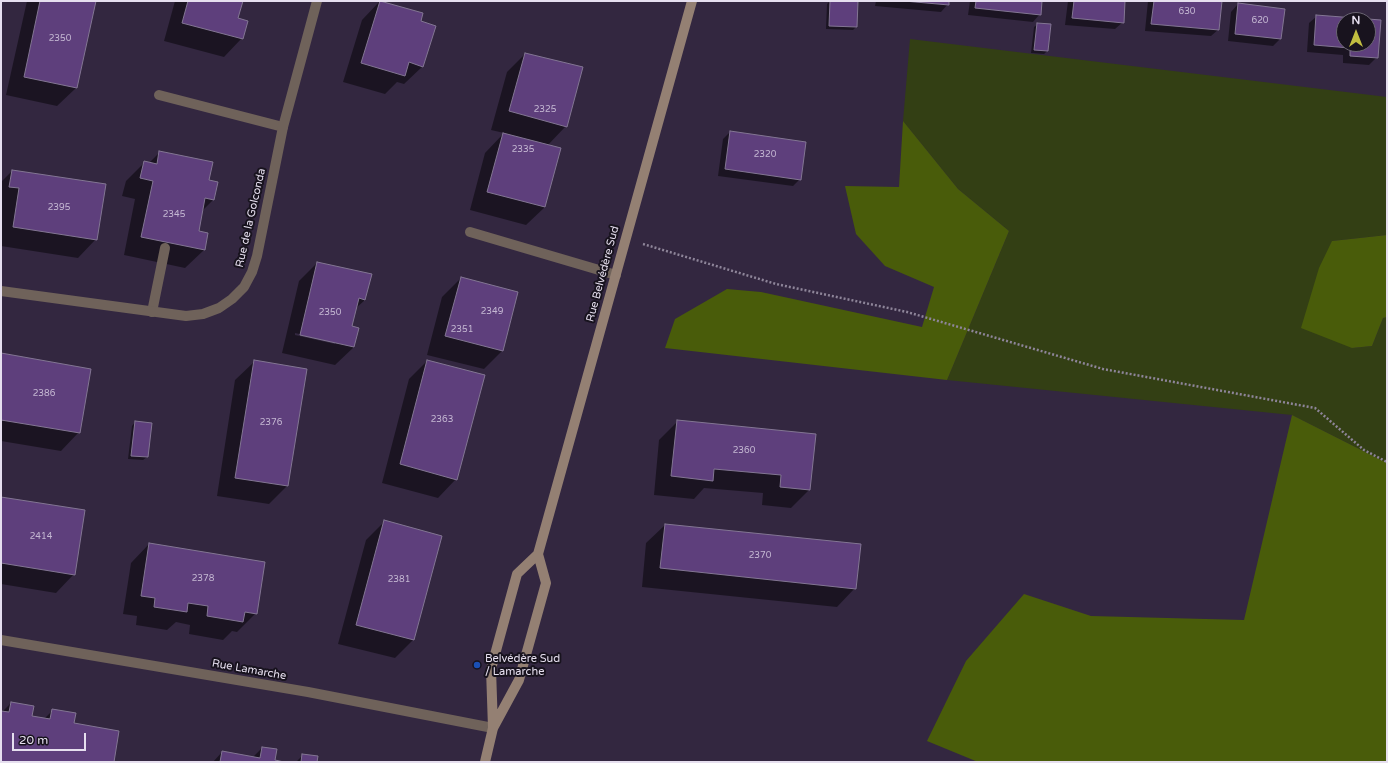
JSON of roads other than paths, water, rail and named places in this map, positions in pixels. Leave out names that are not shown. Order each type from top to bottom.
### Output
[{"type":"street","name":"Rue de la Golconda","points":[[1,291],[186,316],[203,314],[218,308],[232,299],[244,287],[252,272],[257,256],[283,127],[317,1]]},
{"type":"street","name":"Rue Belvédère Sud","points":[[538,554],[692,1]]},
{"type":"street","points":[[159,95],[283,127]]},
{"type":"street","points":[[470,232],[616,275]]},
{"type":"street","points":[[152,312],[165,248]]},
{"type":"street","points":[[485,762],[493,728],[491,669],[517,574],[538,554],[546,583],[519,680],[493,728]]},
{"type":"street","name":"Rue Lamarche","points":[[1,640],[308,692],[493,728]]},
{"type":"place","name":"Belvédère Sud / Lamarche","points":[[477,665]]}]
